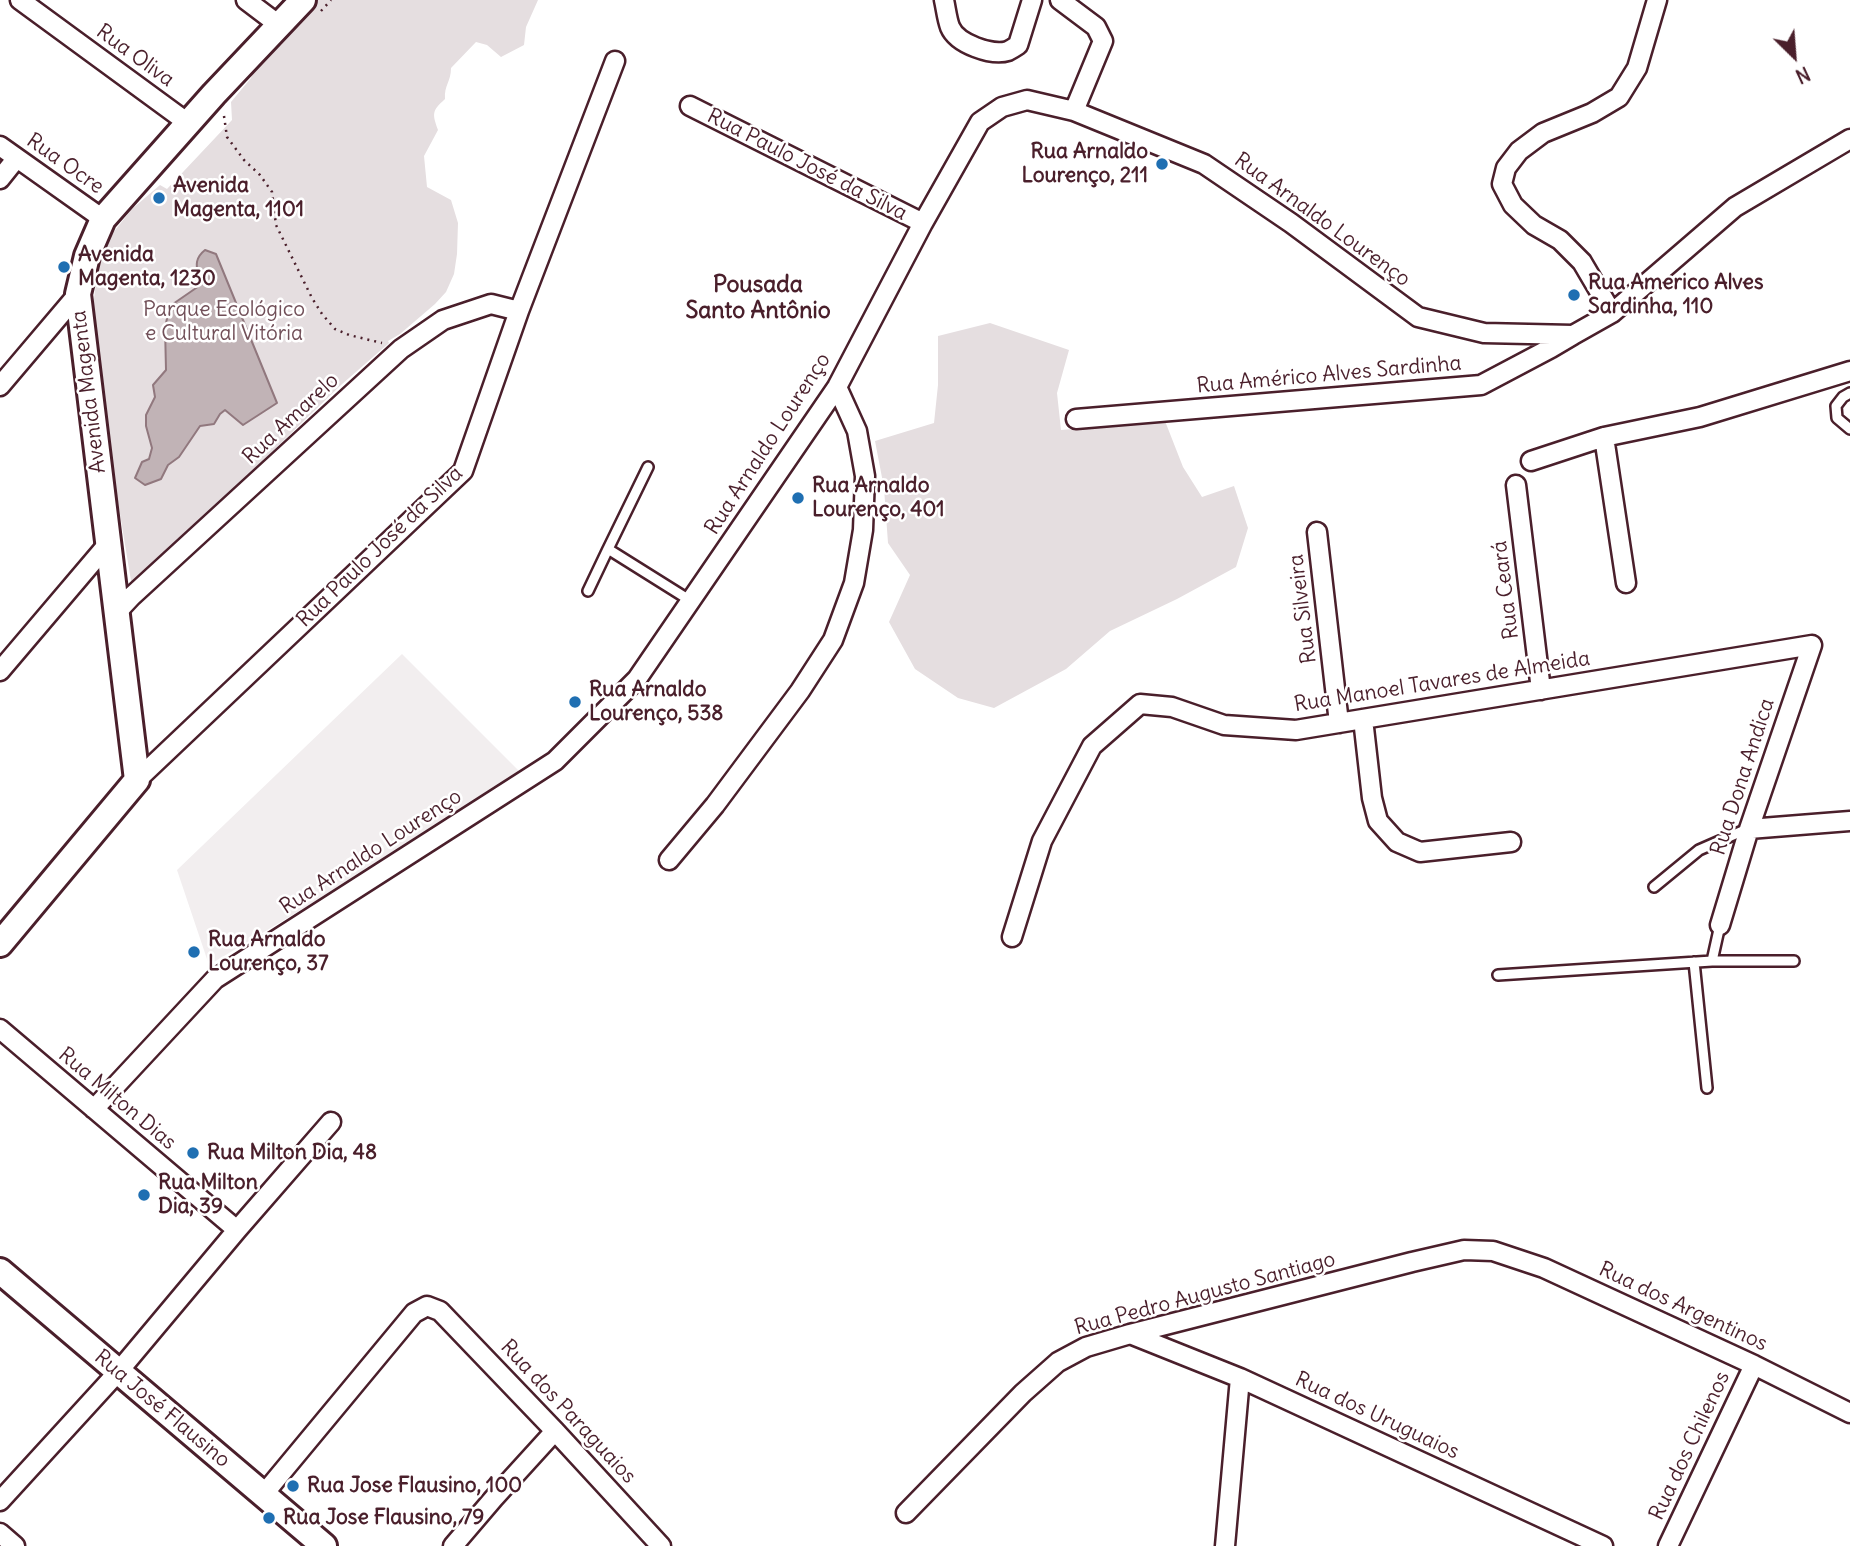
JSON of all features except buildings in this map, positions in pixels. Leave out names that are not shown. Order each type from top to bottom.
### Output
[{"type":"street","name":"Rua Oliva","points":[[20,0],[188,123]]},
{"type":"street","points":[[246,0],[279,25]]},
{"type":"street","points":[[944,0],[950,29],[957,36],[971,46],[1007,51],[1018,45],[1032,0]]},
{"type":"street","points":[[1060,0],[1096,27],[1103,41],[1074,111]]},
{"type":"street","points":[[1657,0],[1637,68],[1619,97],[1592,113],[1543,133],[1520,151],[1506,168],[1502,184],[1513,205],[1534,225],[1560,240],[1582,261],[1612,313],[1735,207],[1850,139]]},
{"type":"street","name":"Avenida Magenta","points":[[137,780],[78,294],[87,256],[103,219],[279,25],[308,10]]},
{"type":"street","name":"Rua Paulo José da Silva","points":[[0,944],[137,780],[463,471],[519,311],[615,61]]},
{"type":"street","name":"Rua Arnaldo Lourenço","points":[[94,1110],[215,979],[555,761],[637,679],[837,387],[923,223],[981,122],[1002,107],[1027,100],[1074,111],[1204,164],[1291,223],[1418,317],[1484,333],[1573,334],[1612,313]]},
{"type":"street","name":"Rua Paulo José da Silva","points":[[690,106],[923,223]]},
{"type":"street","name":"Rua Ocre","points":[[0,146],[103,219]]},
{"type":"street","points":[[0,179],[16,159]]},
{"type":"street","points":[[0,386],[78,294]]},
{"type":"street","name":"Rua Amarelo","points":[[117,612],[401,349],[443,320],[491,304],[519,311]]},
{"type":"street","name":"Rua Américo Alves Sardinha","points":[[1076,419],[1481,385],[1573,334]]},
{"type":"street","points":[[1531,461],[1604,437],[1700,417],[1850,371]]},
{"type":"street","points":[[669,860],[715,805],[800,691],[833,640],[854,583],[863,530],[865,476],[857,430],[837,387]]},
{"type":"street","points":[[1604,437],[1626,583]]},
{"type":"street","name":"Rua Ceará","points":[[1516,485],[1541,690]]},
{"type":"street","name":"Rua Silveira","points":[[1317,532],[1339,723]]},
{"type":"street","points":[[0,671],[107,545]]},
{"type":"street","name":"Rua Manoel Tavares de Almeida","points":[[1012,937],[1042,841],[1092,746],[1140,704],[1172,707],[1224,725],[1296,730],[1812,645]]},
{"type":"street","name":"Rua Dona Andica","points":[[1720,925],[1749,829],[1812,645]]},
{"type":"street","points":[[1363,719],[1372,798],[1378,821],[1397,842],[1420,852],[1511,842]]},
{"type":"street","points":[[1749,829],[1850,821]]},
{"type":"street","name":"Rua Milton Dias","points":[[0,1029],[237,1230]]},
{"type":"street","points":[[0,1501],[118,1372],[331,1122]]},
{"type":"street","name":"Rua Pedro Augusto Santiago","points":[[906,1513],[1023,1392],[1058,1362],[1086,1347],[1425,1259],[1464,1250],[1493,1251]]},
{"type":"street","name":"Rua dos Argentinos","points":[[1493,1251],[1544,1268],[1754,1365],[1850,1413]]},
{"type":"street","name":"Rua José Flausino","points":[[0,1271],[324,1546]]},
{"type":"street","name":"Rua dos Paraguaios","points":[[263,1495],[414,1313],[427,1306],[440,1311],[661,1546]]},
{"type":"street","name":"Rua dos Uruguaios","points":[[1130,1335],[1240,1378],[1603,1546]]},
{"type":"street","name":"Rua dos Chilenos","points":[[1668,1546],[1754,1365]]},
{"type":"street","points":[[1225,1546],[1240,1378]]},
{"type":"street","points":[[453,1546],[555,1431]]},
{"type":"street","points":[[0,1533],[15,1546]]},
{"type":"lane","points":[[1850,393],[1843,397],[1836,407],[1837,418],[1850,429]]},
{"type":"lane","points":[[589,591],[648,467]]},
{"type":"lane","points":[[608,549],[691,601]]},
{"type":"lane","points":[[1654,887],[1699,850],[1749,829]]},
{"type":"lane","points":[[1712,961],[1720,925]]},
{"type":"lane","points":[[1498,975],[1712,961],[1794,961]]},
{"type":"lane","points":[[1694,962],[1707,1088]]},
{"type":"path","points":[[308,10],[331,0]]},
{"type":"path","points":[[216,122],[223,114],[227,137],[272,192],[276,225],[322,314],[335,329],[401,349]]},
{"type":"shaded area","points":[[205,250],[216,254],[277,403],[243,425],[225,410],[214,424],[200,426],[179,457],[168,465],[161,479],[145,485],[135,478],[142,462],[149,459],[152,448],[146,415],[155,397],[153,385],[166,370],[165,327],[170,306],[199,286],[197,262]]},
{"type":"shaded area","points":[[402,654],[524,776],[209,965],[177,870]]},
{"type":"green space","name":"Parque Ecológico e Cultural Vitória","points":[[304,0],[538,0],[526,27],[524,45],[501,57],[487,45],[476,42],[451,68],[445,99],[434,113],[438,130],[424,156],[427,187],[451,200],[458,223],[454,274],[446,292],[341,385],[132,587],[90,331],[97,274],[108,239],[132,209],[160,185],[167,189],[232,120],[231,102],[251,78],[263,38]]},
{"type":"green space","points":[[990,323],[1069,350],[1057,393],[1061,430],[1165,421],[1183,467],[1202,497],[1234,486],[1248,528],[1236,567],[1110,631],[1066,669],[994,708],[958,698],[915,669],[889,622],[910,575],[888,543],[884,488],[875,441],[934,423],[938,385],[938,336]]},
{"type":"place","name":"Rua Arnaldo Lourenço, 211","points":[[1162,164]]},
{"type":"place","name":"Avenida Magenta, 1101","points":[[159,198]]},
{"type":"place","name":"Avenida Magenta, 1230","points":[[64,267]]},
{"type":"place","name":"Rua Americo Alves Sardinha, 110","points":[[1574,295]]},
{"type":"place","name":"Rua Arnaldo Lourenço, 401","points":[[798,498]]},
{"type":"place","name":"Rua Arnaldo Lourenço, 538","points":[[575,702]]},
{"type":"place","name":"Rua Arnaldo Lourenço, 37","points":[[194,952]]},
{"type":"place","name":"Rua Milton Dia, 48","points":[[193,1153]]},
{"type":"place","name":"Rua Milton Dia, 39","points":[[144,1195]]},
{"type":"place","name":"Rua Jose Flausino, 100","points":[[293,1486]]},
{"type":"place","name":"Rua Jose Flausino, 79","points":[[269,1518]]},
{"type":"district","name":"Pousada Santo Antônio","points":[[758,298]]}]
